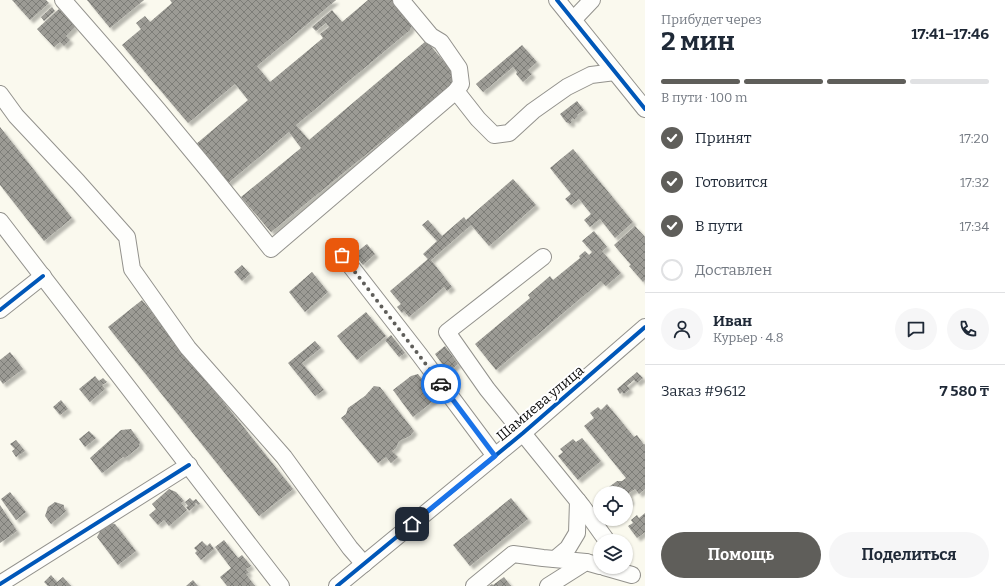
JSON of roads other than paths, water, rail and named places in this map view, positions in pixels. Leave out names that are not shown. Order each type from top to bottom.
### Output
[{"type":"street","points":[[63,0],[121,66],[232,200],[270,250],[456,91],[462,84],[459,68],[441,42],[431,36],[401,0]]},
{"type":"street","points":[[557,0],[645,109]]},
{"type":"street","points":[[573,20],[592,0]]},
{"type":"street","points":[[456,91],[478,119],[494,134],[509,133],[533,111],[567,87],[591,75],[615,72]]},
{"type":"street","points":[[0,94],[16,116],[127,237],[132,269],[188,348],[284,457],[350,548],[364,564]]},
{"type":"street","points":[[0,221],[281,586]]},
{"type":"street","points":[[342,255],[419,354],[495,456]]},
{"type":"street","points":[[543,257],[447,332],[487,389],[578,501],[602,534]]},
{"type":"street","points":[[0,310],[43,276]]},
{"type":"street","name":"Шамиева улица","points":[[337,586],[523,433],[645,327]]},
{"type":"street","points":[[0,584],[189,465]]},
{"type":"street","points":[[554,559],[568,548],[577,533],[578,501]]},
{"type":"street","points":[[474,586],[513,554],[593,564]]},
{"type":"street","points":[[548,586],[593,564]]}]
